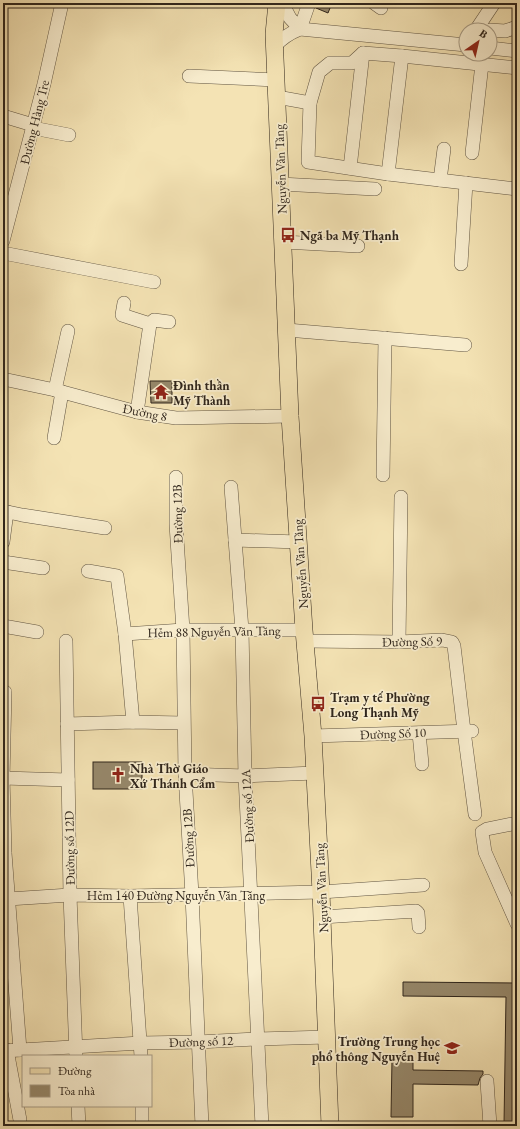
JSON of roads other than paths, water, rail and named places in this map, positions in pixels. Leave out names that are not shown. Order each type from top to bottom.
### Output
[{"type":"main road","name":"Nguyễn Văn Tăng","points":[[277,3],[274,23],[290,416],[304,636],[313,736],[330,1126]]},
{"type":"street","name":"Đường Hàng Tre","points":[[4,233],[44,84],[62,3]]},
{"type":"street","points":[[282,3],[290,18],[300,29]]},
{"type":"street","points":[[300,29],[310,3]]},
{"type":"street","points":[[483,22],[494,3]]},
{"type":"street","points":[[498,31],[505,31],[517,27]]},
{"type":"street","points":[[275,46],[285,36],[300,29],[458,44]]},
{"type":"street","points":[[498,49],[517,51]]},
{"type":"street","points":[[350,168],[363,53]]},
{"type":"street","points":[[517,68],[363,53],[352,63],[330,63],[319,72],[310,103],[308,162],[388,174],[517,188]]},
{"type":"street","points":[[388,174],[402,56]]},
{"type":"street","points":[[472,153],[482,64]]},
{"type":"street","points":[[189,76],[276,80]]},
{"type":"street","points":[[277,97],[310,103]]},
{"type":"street","points":[[3,116],[33,126],[69,135]]},
{"type":"street","points":[[440,180],[444,149]]},
{"type":"street","points":[[460,264],[466,183]]},
{"type":"street","points":[[280,184],[375,189]]},
{"type":"street","points":[[283,242],[358,246]]},
{"type":"street","points":[[3,253],[154,282]]},
{"type":"street","points":[[124,303],[122,314],[150,324]]},
{"type":"street","points":[[137,412],[150,324],[154,320],[169,322]]},
{"type":"street","points":[[287,330],[465,345]]},
{"type":"street","points":[[54,438],[58,391],[68,331]]},
{"type":"street","points":[[383,476],[385,338]]},
{"type":"street","name":"Đường 8","points":[[3,379],[58,391],[137,412],[176,418],[290,416]]},
{"type":"street","name":"Đường 12B","points":[[176,477],[176,524],[183,630],[183,723],[185,774],[202,1126]]},
{"type":"street","name":"Đường số 12A","points":[[231,487],[242,630],[245,776],[252,894],[262,1126]]},
{"type":"street","points":[[399,642],[401,497]]},
{"type":"street","points":[[3,542],[5,511],[105,528]]},
{"type":"street","points":[[235,540],[298,542]]},
{"type":"street","points":[[3,562],[43,568]]},
{"type":"street","points":[[88,571],[118,576],[133,722]]},
{"type":"street","points":[[3,626],[37,632]]},
{"type":"street","name":"Hẻm 88 Nguyễn Văn Tăng","points":[[125,634],[183,630],[242,630],[304,636]]},
{"type":"street","name":"Đường Số 9","points":[[304,636],[399,642],[442,640],[452,642],[454,646],[468,731]]},
{"type":"street","name":"Đường số 12D","points":[[66,641],[70,895],[76,1051]]},
{"type":"street","points":[[5,692],[3,778],[8,899],[10,1050],[7,1077],[20,1120]]},
{"type":"street","points":[[67,724],[133,722],[183,723]]},
{"type":"street","points":[[468,731],[475,814]]},
{"type":"street","name":"Đường Số 10","points":[[313,736],[468,731]]},
{"type":"street","points":[[419,733],[422,764]]},
{"type":"street","points":[[185,774],[245,776],[315,773]]},
{"type":"street","points":[[3,778],[68,780]]},
{"type":"street","points":[[517,823],[487,829],[482,832],[485,852],[517,924]]},
{"type":"street","name":"Hẻm 140 Đường Nguyễn Văn Tăng","points":[[8,899],[70,895],[130,896],[321,892],[423,885]]},
{"type":"street","points":[[130,896],[141,1055]]},
{"type":"street","points":[[322,917],[416,911],[418,913],[419,927]]},
{"type":"street","name":"Đường số 12","points":[[10,1050],[76,1051],[140,1043],[327,1037]]},
{"type":"street","points":[[487,1081],[490,1126]]},
{"type":"street","points":[[78,1107],[79,1126]]},
{"type":"street","points":[[142,1107],[142,1126]]},
{"type":"place","name":"Ngã ba Mỹ Thạnh","points":[[288,235]]},
{"type":"place","name":"Đình thần Mỹ Thành","points":[[161,392]]},
{"type":"place","name":"Trạm y tế Phường Long Thạnh Mỹ","points":[[318,704]]},
{"type":"place","name":"Nhà Thờ Giáo Xứ Thánh Cẩm","points":[[118,775]]},
{"type":"place","name":"Trường Trung học phổ thông Nguyễn Huệ","points":[[452,1048]]}]
